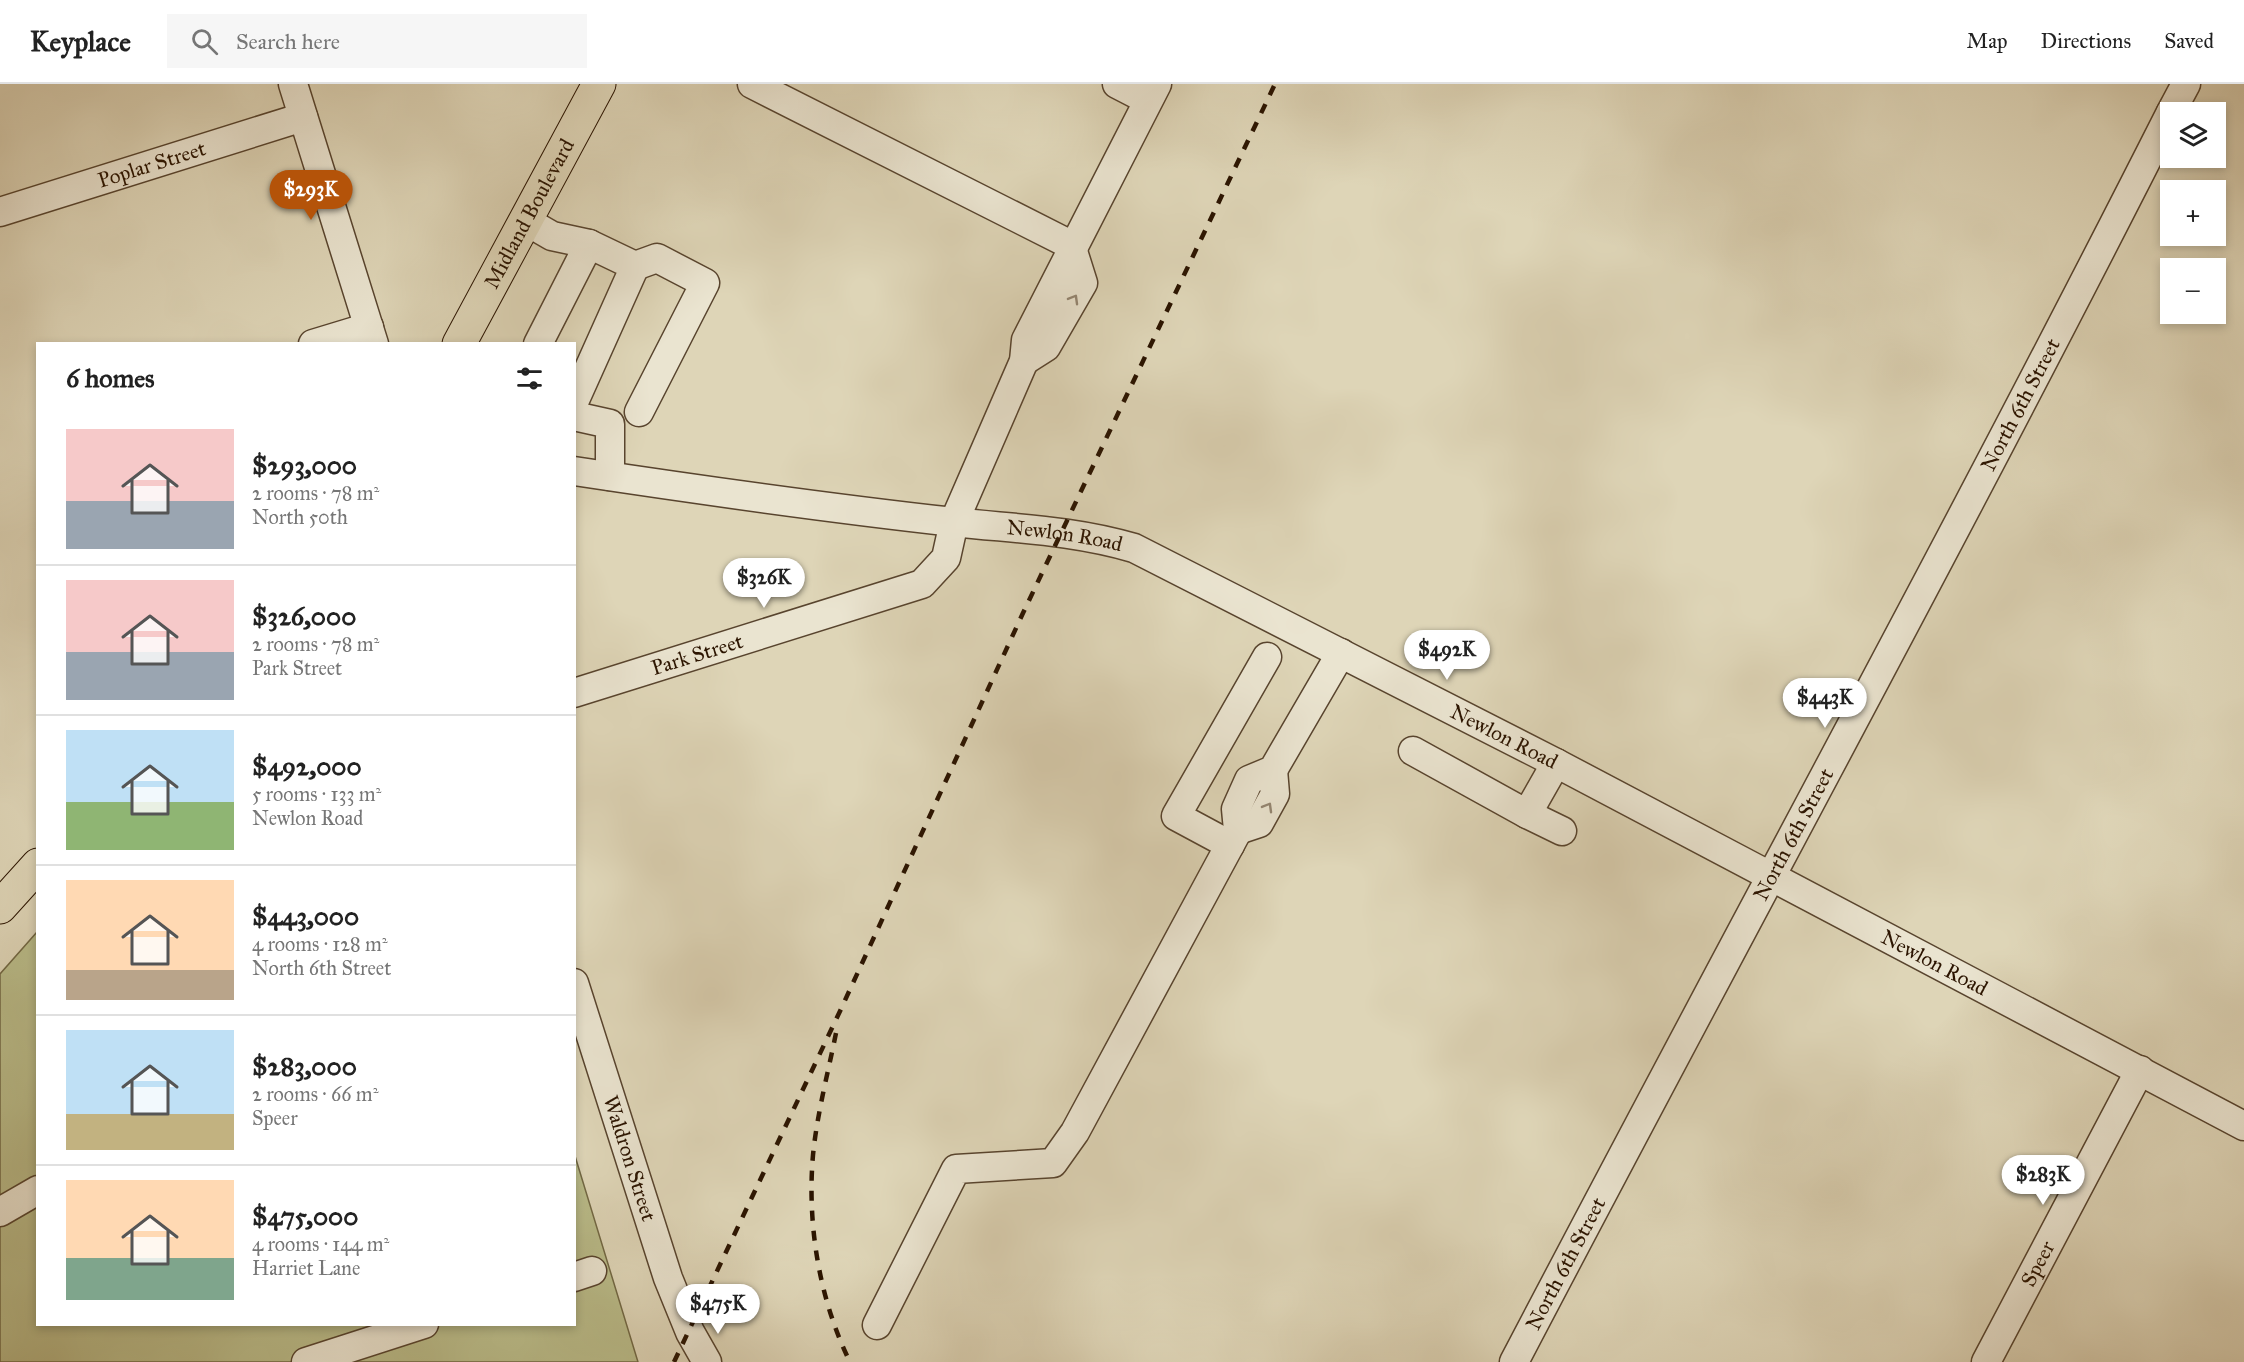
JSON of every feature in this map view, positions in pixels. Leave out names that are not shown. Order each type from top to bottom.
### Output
[{"type":"main road","name":"Midland Boulevard","points":[[460,342],[599,84]]},
{"type":"main road","points":[[0,907],[36,867]]},
{"type":"street","points":[[292,84],[372,335],[326,342]]},
{"type":"street","points":[[752,84],[1073,247]]},
{"type":"street","points":[[1117,84],[1153,92]]},
{"type":"street","name":"North 6th Street","points":[[2177,102],[2186,84]]},
{"type":"street","name":"Park Street","points":[[576,692],[922,584],[946,558],[954,522],[1025,351],[1073,247],[1153,92]]},
{"type":"street","name":"Poplar Street","points":[[0,212],[303,117]]},
{"type":"street","name":"North 6th Street","points":[[1514,1362],[1722,965],[1859,713],[2160,134]]},
{"type":"street","points":[[526,221],[552,236],[589,244],[635,266],[657,258],[705,283],[647,415],[610,424],[576,416]]},
{"type":"street","points":[[539,342],[589,244]]},
{"type":"street","points":[[576,398],[635,266]]},
{"type":"street","points":[[610,424],[610,476]]},
{"type":"street","name":"Newlon Road","points":[[576,471],[954,522],[1062,531],[1093,536],[1134,548],[1556,763],[2244,1126]]},
{"type":"street","points":[[877,1325],[956,1169],[1053,1163],[1075,1132],[1234,837],[1259,823],[1275,794],[1273,770],[1341,653]]},
{"type":"street","points":[[1234,837],[1176,816],[1267,657]]},
{"type":"street","points":[[1413,751],[1562,831]]},
{"type":"street","points":[[1527,814],[1556,763]]},
{"type":"street","name":"Waldron Street","points":[[576,989],[668,1278],[690,1332],[707,1362]]},
{"type":"street","name":"Speer","points":[[1986,1362],[2140,1070]]},
{"type":"street","points":[[0,1212],[36,1191]]},
{"type":"street","points":[[306,1362],[375,1342],[419,1326]]},
{"type":"green space","points":[[36,933],[36,1326],[576,1326],[576,1159],[638,1362],[0,1362],[0,974]]},
{"type":"railway","points":[[674,1362],[841,1009],[1023,613],[1275,84]]},
{"type":"railway","points":[[836,1033],[815,1140],[812,1208],[823,1287],[830,1313],[850,1362]]}]
